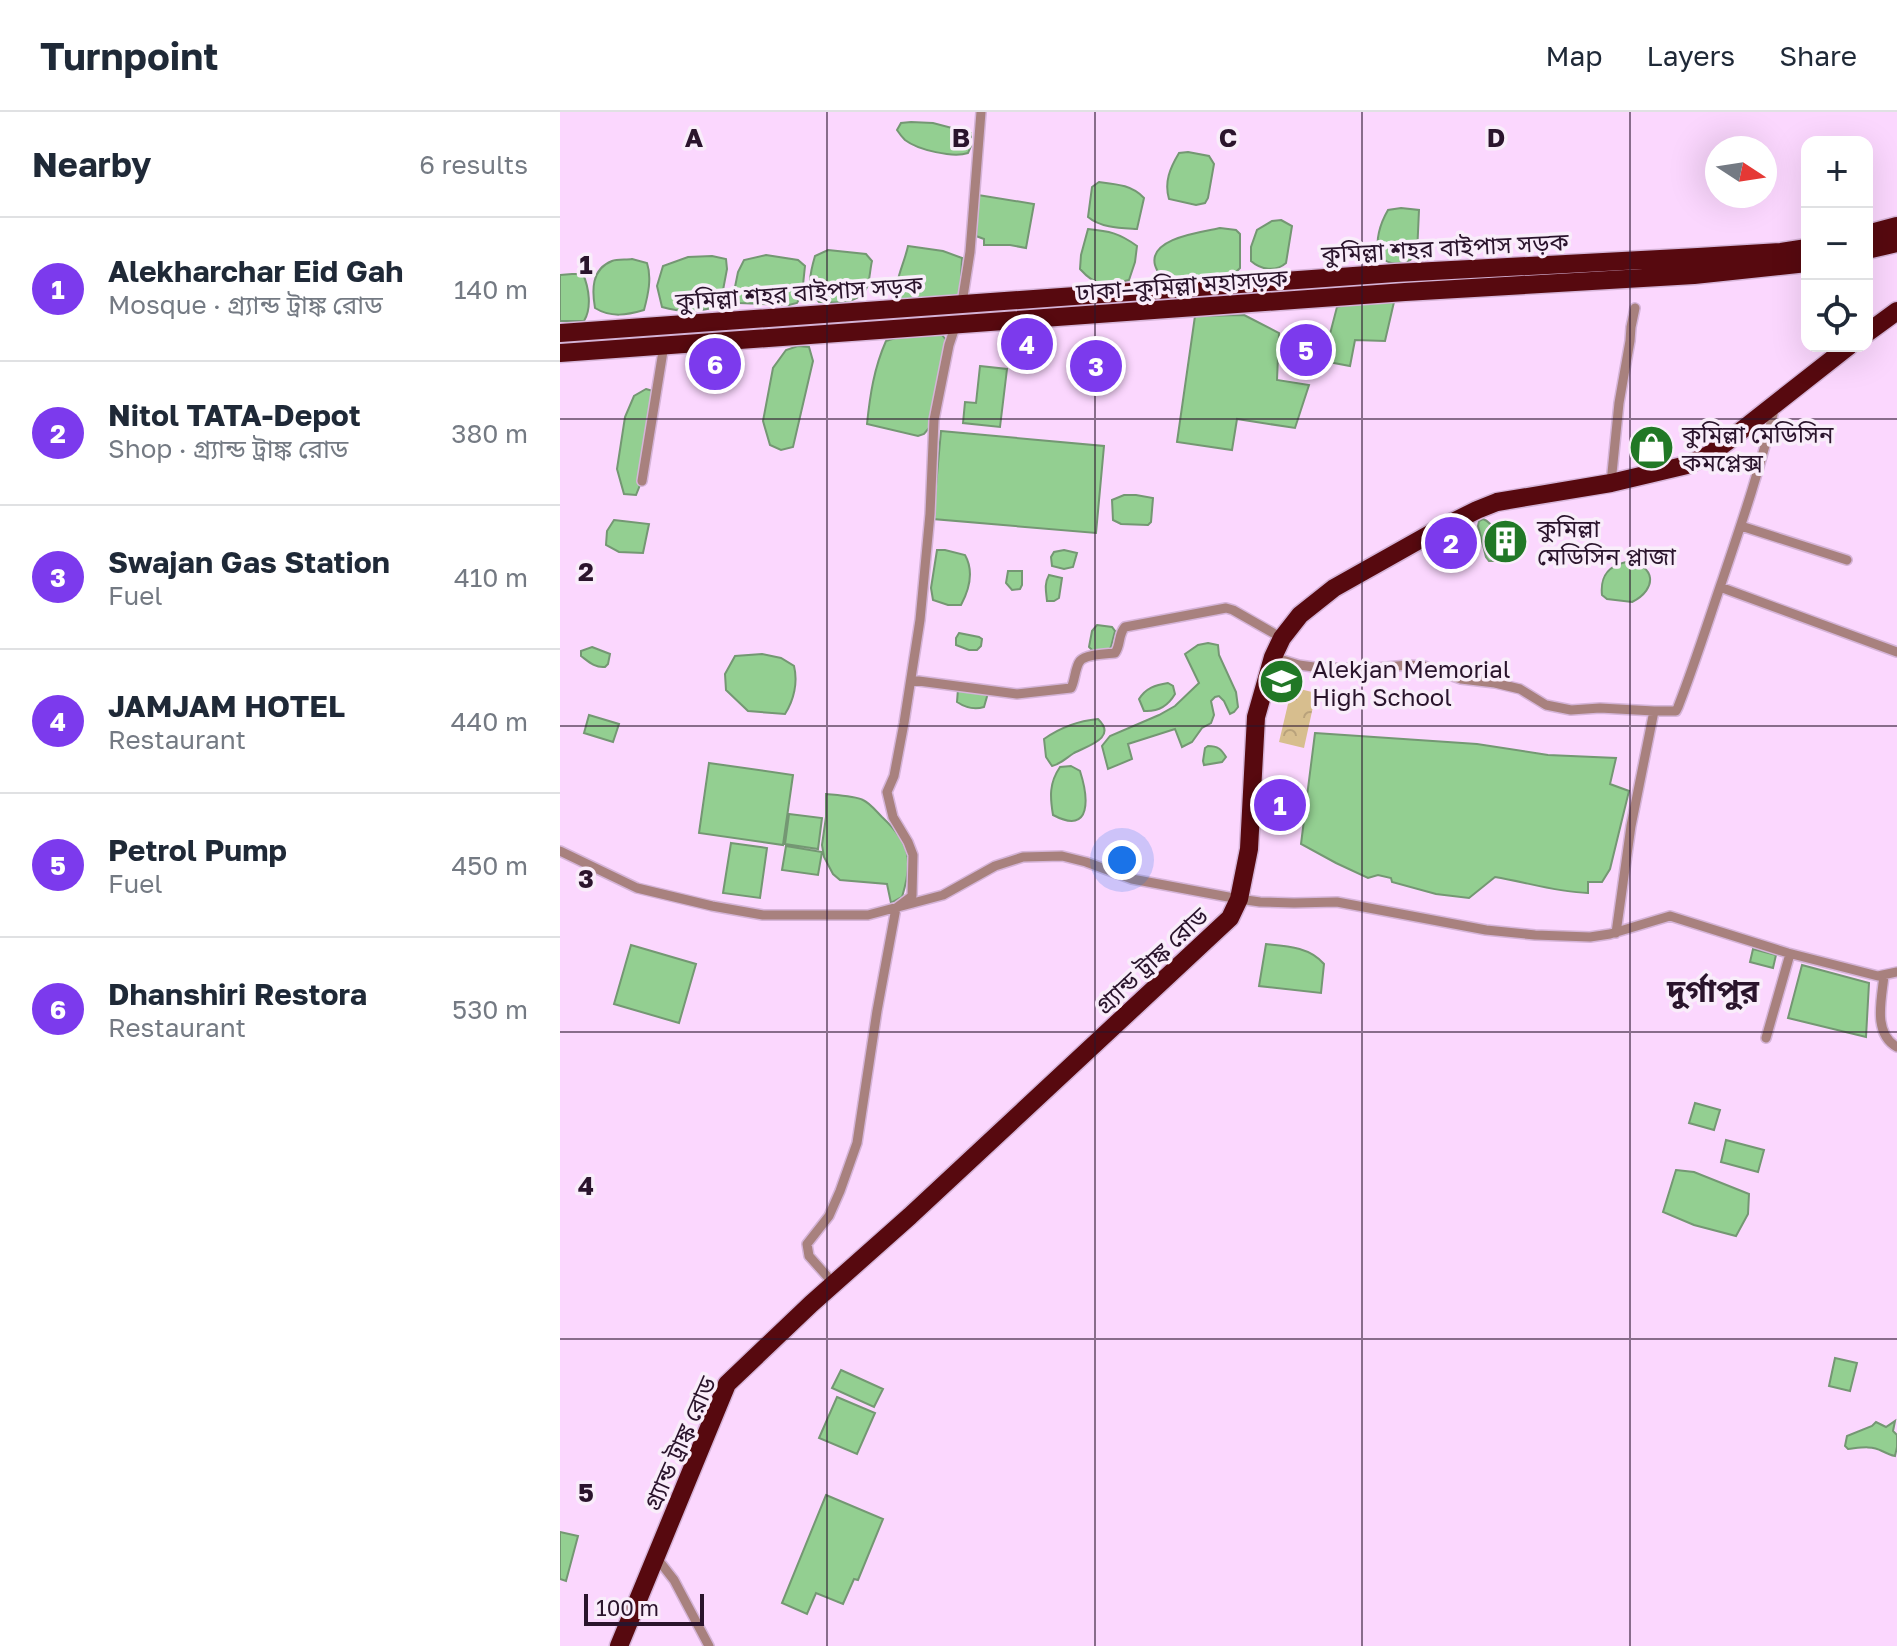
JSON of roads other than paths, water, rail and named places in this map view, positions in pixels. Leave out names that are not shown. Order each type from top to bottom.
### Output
[{"type":"highway","points":[[1873,232],[1897,226]]},
{"type":"highway","points":[[1873,249],[1897,243]]},
{"type":"highway","name":"কুমিল্লা শহর বাইপাস সড়ক","points":[[560,333],[1395,273],[1712,257],[1801,249]]},
{"type":"highway","name":"ঢাকা–কুমিল্লা মহাসড়ক","points":[[560,353],[1405,292],[1694,275],[1801,264]]},
{"type":"highway","points":[[1873,329],[1897,311]]},
{"type":"highway","name":"গ্র্যান্ড ট্রাঙ্ক রোড","points":[[619,1646],[727,1384],[1230,918],[1239,899],[1249,849],[1256,717],[1273,657],[1282,638],[1300,615],[1334,588],[1477,510],[1507,500],[1611,483],[1699,460],[1728,441],[1841,352]]},
{"type":"street","points":[[962,303],[970,252],[981,112]]},
{"type":"street","points":[[1611,483],[1619,403],[1635,308]]},
{"type":"street","points":[[834,1284],[809,1256],[807,1244],[829,1216],[857,1143],[896,908],[912,896],[913,855],[893,817],[887,792],[894,776],[911,680],[924,579],[934,420],[956,324]]},
{"type":"street","points":[[642,481],[664,345]]},
{"type":"street","points":[[1273,657],[1321,668],[1424,666],[1461,679],[1520,689],[1546,705],[1571,710],[1676,711],[1741,526],[1764,453],[1775,403]]},
{"type":"street","points":[[1741,526],[1847,560]]},
{"type":"street","points":[[1720,587],[1897,652]]},
{"type":"street","points":[[911,680],[1017,694],[1071,688],[1079,662],[1084,658],[1115,653],[1125,627],[1226,608],[1282,638]]},
{"type":"street","points":[[1616,933],[1631,826],[1654,711]]},
{"type":"street","points":[[560,851],[637,888],[763,915],[868,915],[943,895],[995,866],[1023,857],[1062,856],[1132,879],[1239,899],[1337,902],[1486,930],[1535,935],[1590,937],[1616,933],[1670,916],[1790,954],[1878,976],[1897,972]]},
{"type":"street","points":[[1766,1038],[1790,954]]},
{"type":"street","points":[[1884,975],[1880,1019],[1883,1032],[1897,1047]]},
{"type":"street","points":[[656,1557],[674,1580],[709,1646]]},
{"type":"place","name":"JAMJAM HOTEL","points":[[1027,344]]},
{"type":"place","name":"Petrol Pump","points":[[1306,350]]},
{"type":"place","name":"Dhanshiri Restora","points":[[715,364]]},
{"type":"place","name":"Swajan Gas Station","points":[[1096,366]]},
{"type":"place","name":"কুমিল্লা মেডিসিন কমপ্লেক্স","points":[[1651,447]]},
{"type":"place","name":"কুমিল্লা মেডিসিন প্লাজা","points":[[1506,541]]},
{"type":"place","name":"Nitol TATA-Depot","points":[[1451,543]]},
{"type":"place","name":"Alekjan Memorial High School","points":[[1281,682]]},
{"type":"place","name":"Alekharchar Eid Gah","points":[[1280,805]]},
{"type":"district","name":"দুর্গাপুর","points":[[1713,990]]}]
